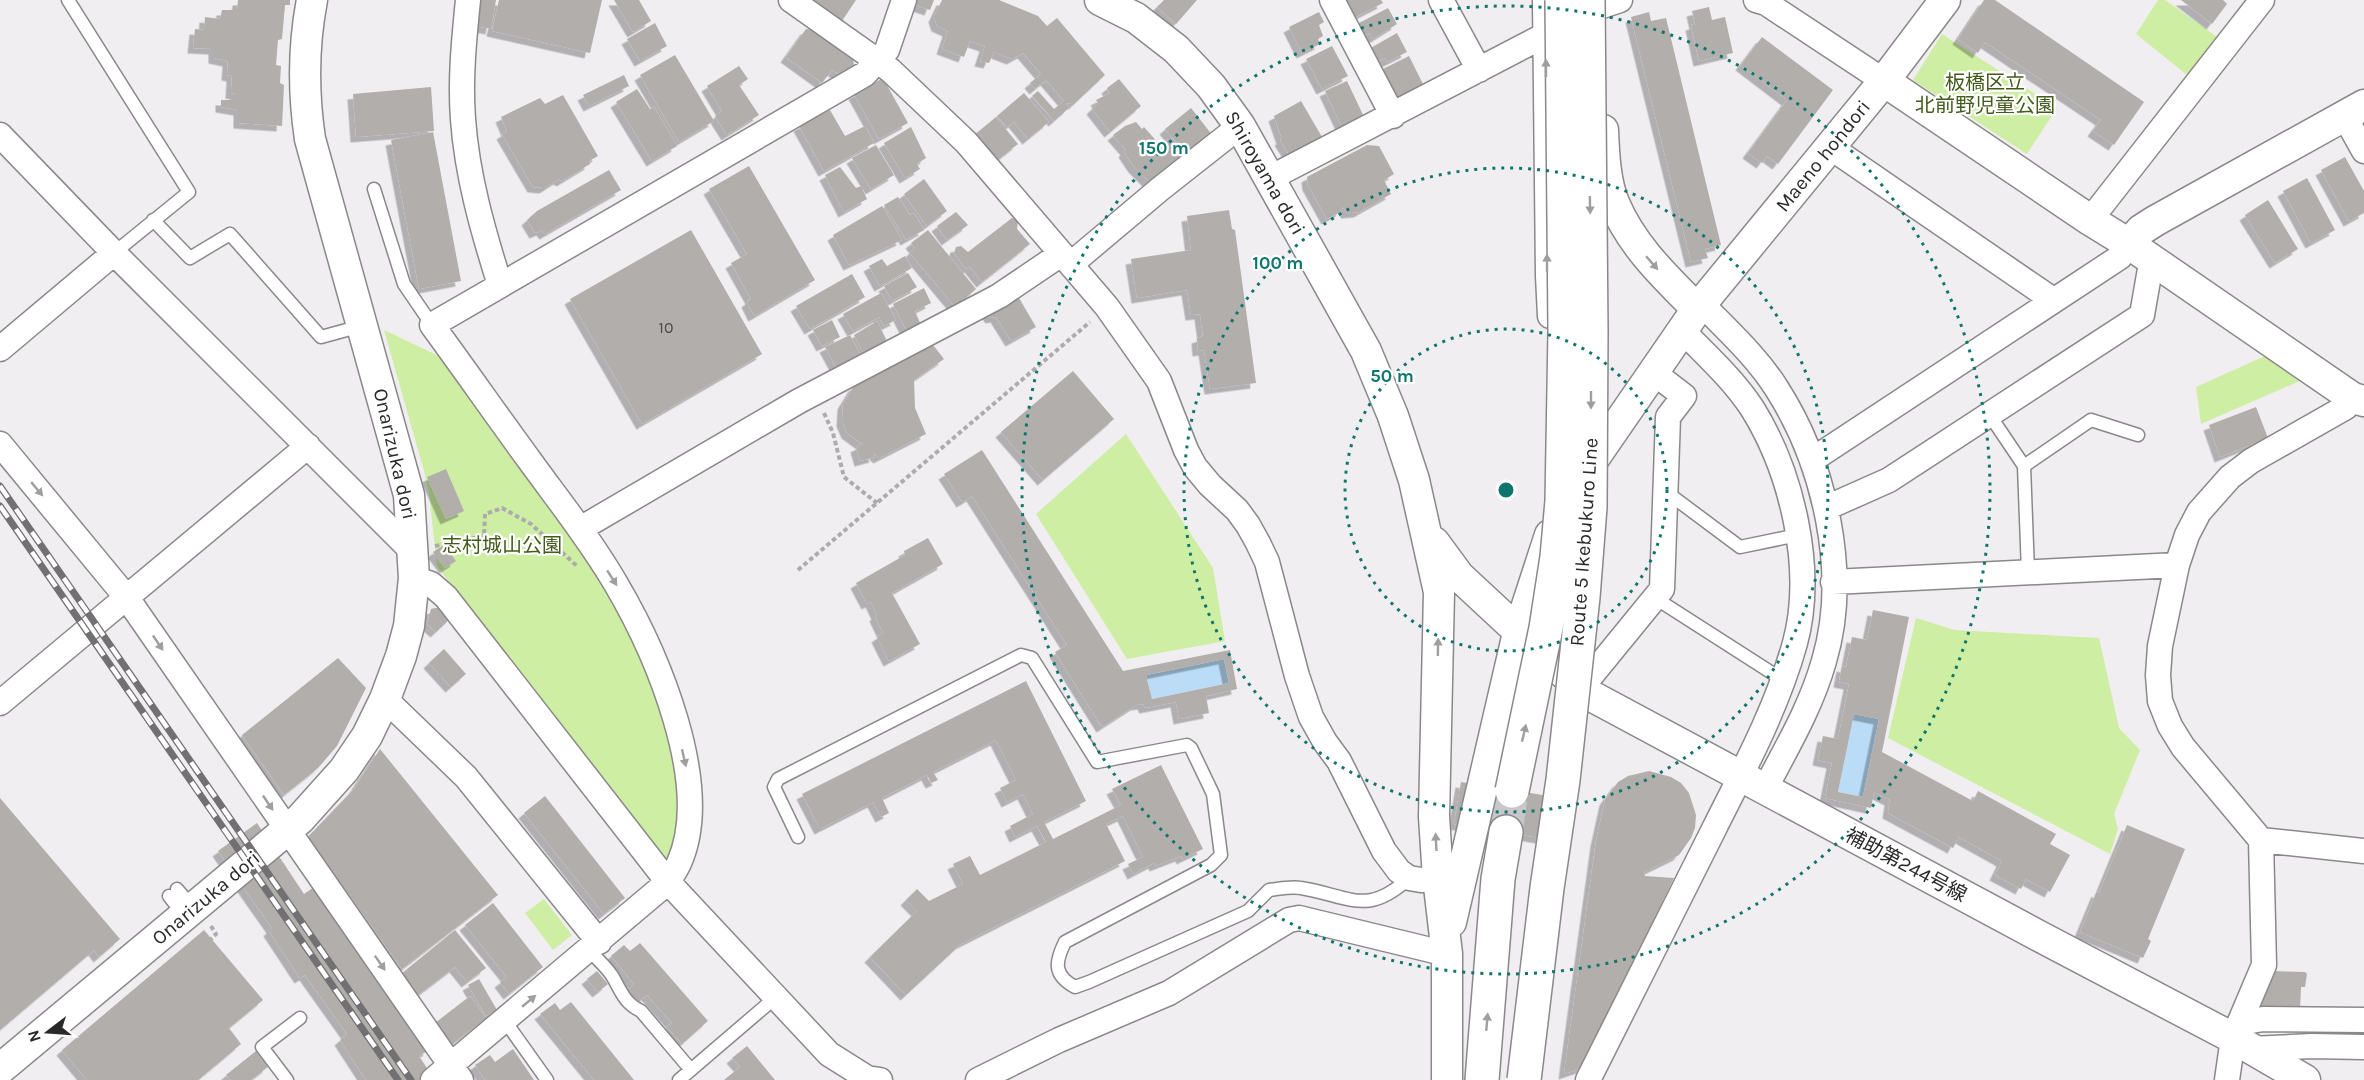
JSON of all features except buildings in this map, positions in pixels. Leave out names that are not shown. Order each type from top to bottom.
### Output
[{"type":"highway","name":"Route 5 Ikebukuro Line","points":[[1512,791],[1546,628],[1557,557],[1562,501],[1565,331],[1562,0]]},
{"type":"highway","name":"Route 5 Ikebukuro Line","points":[[1524,1080],[1547,888],[1563,780],[1583,597],[1590,507],[1591,319],[1602,2]]},
{"type":"highway","points":[[1482,1080],[1498,879],[1506,832]]},
{"type":"street","name":"Onarizuka dori","points":[[0,1069],[181,902],[287,831],[300,819],[344,770],[367,736],[385,699],[401,656],[409,626],[419,559],[409,495],[310,139],[306,113],[304,63],[312,0]]},
{"type":"street","points":[[468,0],[462,63],[463,120],[473,187],[500,285]]},
{"type":"street","points":[[791,0],[878,60],[966,142],[1107,307],[1159,381],[1195,467],[1210,485],[1237,510],[1258,543],[1267,562],[1297,676],[1311,717],[1339,761],[1388,857],[1399,871],[1424,878]]},
{"type":"street","points":[[0,444],[128,598],[287,831],[448,1075],[505,1021],[668,882],[680,862],[687,834],[690,807],[686,767],[675,718],[661,674],[635,618],[615,582],[580,529],[432,325],[865,74],[886,50],[904,0]]},
{"type":"street","name":"Shiroyama dori","points":[[1100,0],[1136,18],[1176,49],[1211,86],[1240,126],[1365,351],[1380,383],[1414,480],[1425,524]]},
{"type":"street","points":[[1332,0],[1393,116]]},
{"type":"street","points":[[1441,0],[1479,70]]},
{"type":"street","points":[[1545,0],[1548,276],[1556,405],[1559,507]]},
{"type":"street","points":[[1756,0],[1766,3],[1884,81],[2359,400],[2274,447],[2230,477],[2199,512],[2187,535],[2177,565],[2160,646],[2158,675],[2160,701],[2170,726],[2183,747],[2261,840],[2264,965],[2226,1080]]},
{"type":"street","name":"Maeno hondori","points":[[1446,948],[1518,633],[1559,507],[1694,314],[1884,81],[1945,0]]},
{"type":"street","points":[[2090,220],[2262,0]]},
{"type":"street","points":[[1270,178],[1546,36],[1602,2]]},
{"type":"street","points":[[1602,2],[1604,160],[1614,203],[1650,261],[1694,314],[1732,381],[1752,408],[1769,439],[1787,481],[1798,535],[1803,592],[1796,640],[1752,783]]},
{"type":"street","points":[[1812,460],[2120,257],[2141,230],[2354,111],[2364,151]]},
{"type":"street","points":[[580,529],[814,393],[1066,259],[1240,126]]},
{"type":"street","points":[[0,135],[114,253],[419,559],[431,584],[446,597],[668,882],[829,1054],[871,1079]]},
{"type":"street","points":[[1830,147],[2053,300]]},
{"type":"street","points":[[0,349],[114,253]]},
{"type":"street","points":[[1826,508],[1889,480],[2142,315],[2150,269],[2154,263]]},
{"type":"street","points":[[1588,1080],[1752,783],[1803,718],[1816,685],[1831,628],[1833,582],[1826,508],[1812,460],[1777,389],[1753,357],[1694,314]]},
{"type":"street","points":[[1585,687],[1662,589],[1668,417],[1684,396],[1654,373]]},
{"type":"street","points":[[1538,1080],[1585,687],[1606,441]]},
{"type":"street","points":[[0,703],[308,446]]},
{"type":"street","points":[[1425,524],[1439,592],[1434,817],[1424,878],[1446,948],[1448,1080]]},
{"type":"street","name":"補助第244号線","points":[[1425,524],[1448,564],[1518,633],[1585,687],[1752,783],[2241,1037],[2306,1080]]},
{"type":"street","points":[[1833,582],[2177,565]]},
{"type":"street","points":[[385,699],[465,777],[594,946]]},
{"type":"street","points":[[2261,840],[2364,851]]},
{"type":"street","points":[[978,1080],[1059,1040],[1169,993],[1288,920],[1299,918],[1446,948]]},
{"type":"street","points":[[2241,1037],[2262,1019],[2364,1020]]},
{"type":"street","points":[[2241,1037],[2312,1046],[2364,1047]]},
{"type":"lane","points":[[68,0],[189,192],[114,253]]},
{"type":"lane","points":[[374,189],[404,284],[432,325]]},
{"type":"lane","points":[[153,220],[190,258],[230,234],[321,337],[363,326]]},
{"type":"lane","points":[[1989,414],[2024,466],[2028,572]]},
{"type":"lane","points":[[2024,466],[2091,420],[2138,435]]},
{"type":"lane","points":[[1665,491],[1740,547],[1798,535]]},
{"type":"lane","points":[[1655,598],[1783,680]]},
{"type":"lane","points":[[798,837],[774,787],[778,779],[1020,655],[1032,658],[1097,762],[1187,745],[1191,748],[1213,794],[1221,855],[1211,864],[1065,942],[1058,957],[1058,972],[1065,982],[1075,987],[1089,982],[1248,911],[1269,890],[1299,887],[1358,902],[1372,902],[1424,878]]},
{"type":"lane","points":[[594,946],[614,978],[618,990],[631,1006],[641,1011],[691,1070]]},
{"type":"lane","points":[[679,1080],[776,997]]},
{"type":"lane","points":[[287,1080],[262,1047],[300,1018]]},
{"type":"lane","points":[[505,1021],[547,1080]]},
{"type":"path","points":[[798,570],[1107,307]]},
{"type":"path","points":[[814,393],[833,433],[844,477],[877,503]]},
{"type":"path","points":[[419,559],[484,536],[485,514],[502,508],[531,524],[577,567],[586,570]]},
{"type":"green space","points":[[2158,0],[2165,0],[2227,44],[2197,83],[2136,34]]},
{"type":"green space","name":"板橋区立 北前野児童公園","points":[[1942,34],[2057,108],[2027,154],[1913,80]]},
{"type":"green space","name":"志村城山公園","points":[[384,330],[445,359],[607,584],[646,661],[668,730],[680,782],[680,828],[673,861],[663,862],[437,566],[429,493]]},
{"type":"green space","points":[[2265,356],[2302,380],[2201,424],[2196,387]]},
{"type":"green space","points":[[1126,434],[1213,568],[1225,641],[1127,659],[1036,514]]},
{"type":"green space","points":[[1916,618],[1955,630],[2099,638],[2119,728],[2140,750],[2114,814],[2118,829],[2110,854],[1888,738]]},
{"type":"green space","points":[[544,899],[572,935],[553,950],[525,913]]},
{"type":"water","points":[[1224,659],[1229,683],[1152,699],[1146,675]]},
{"type":"water","points":[[1854,714],[1879,719],[1863,797],[1838,792]]},
{"type":"tunnel","points":[[1506,832],[1512,791]]},
{"type":"railway","points":[[0,486],[411,1080]]},
{"type":"railway","points":[[0,506],[398,1080]]}]
